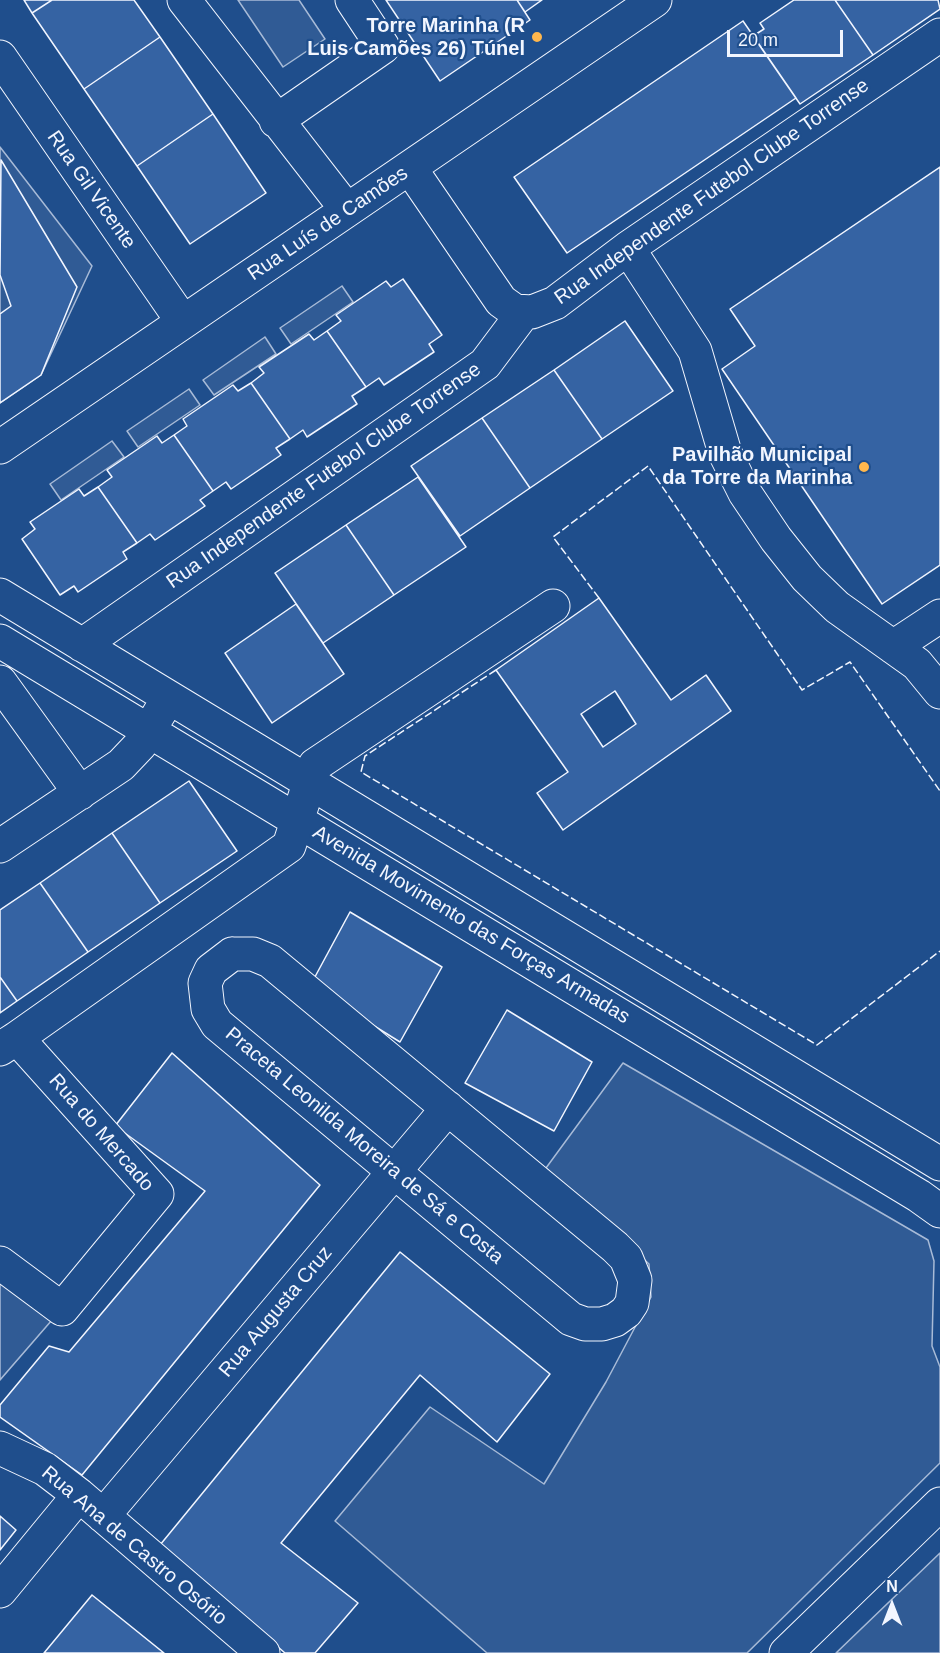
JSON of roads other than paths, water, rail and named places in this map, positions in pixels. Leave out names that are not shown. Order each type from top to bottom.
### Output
[{"type":"street","points":[[184,0],[347,210]]},
{"type":"street","points":[[276,121],[383,47],[352,0]]},
{"type":"street","name":"Rua Luís de Camões","points":[[0,447],[655,0]]},
{"type":"street","name":"Rua Independente Futebol Clube Torrense","points":[[82,645],[485,364],[524,312],[544,309],[555,303],[628,248],[940,35]]},
{"type":"street","name":"Rua Gil Vicente","points":[[0,57],[183,322]]},
{"type":"street","points":[[410,168],[501,301],[508,307],[524,312]]},
{"type":"street","points":[[628,248],[695,351],[725,453],[745,493],[776,540],[807,578],[837,607],[917,664],[940,692]]},
{"type":"street","name":"Avenida Movimento das Forças Armadas","points":[[0,595],[940,1164]]},
{"type":"street","name":"Rua do Mercado","points":[[0,1263],[62,1309],[157,1194],[8,1043],[289,846],[315,765],[553,606]]},
{"type":"street","points":[[893,647],[940,616]]},
{"type":"street","name":"Avenida Movimento das Forças Armadas","points":[[0,641],[919,1196],[940,1211]]},
{"type":"street","points":[[0,682],[80,794]]},
{"type":"street","points":[[0,846],[122,765],[140,745],[168,697]]},
{"type":"street","name":"Praceta Leonilda Moreira de Sá e Costa","points":[[232,954],[253,954],[270,962],[626,1258],[635,1280],[632,1303],[626,1312],[615,1320],[602,1324],[585,1324],[571,1319],[395,1171],[217,1024],[208,1009],[205,997],[204,983],[211,970],[232,954]]},
{"type":"street","points":[[773,1108],[793,1076]]},
{"type":"street","name":"Rua Augusta Cruz","points":[[103,1516],[448,1108]]},
{"type":"street","name":"Rua Ana de Castro Osório","points":[[0,1448],[45,1469],[79,1495],[243,1647]]},
{"type":"street","points":[[0,1591],[79,1495]]},
{"type":"street","points":[[786,1653],[940,1504]]},
{"type":"place","name":"Torre Marinha (R Luis Camões 26) Túnel","points":[[537,37]]},
{"type":"place","name":"Pavilhão Municipal da Torre da Marinha","points":[[864,467]]}]
